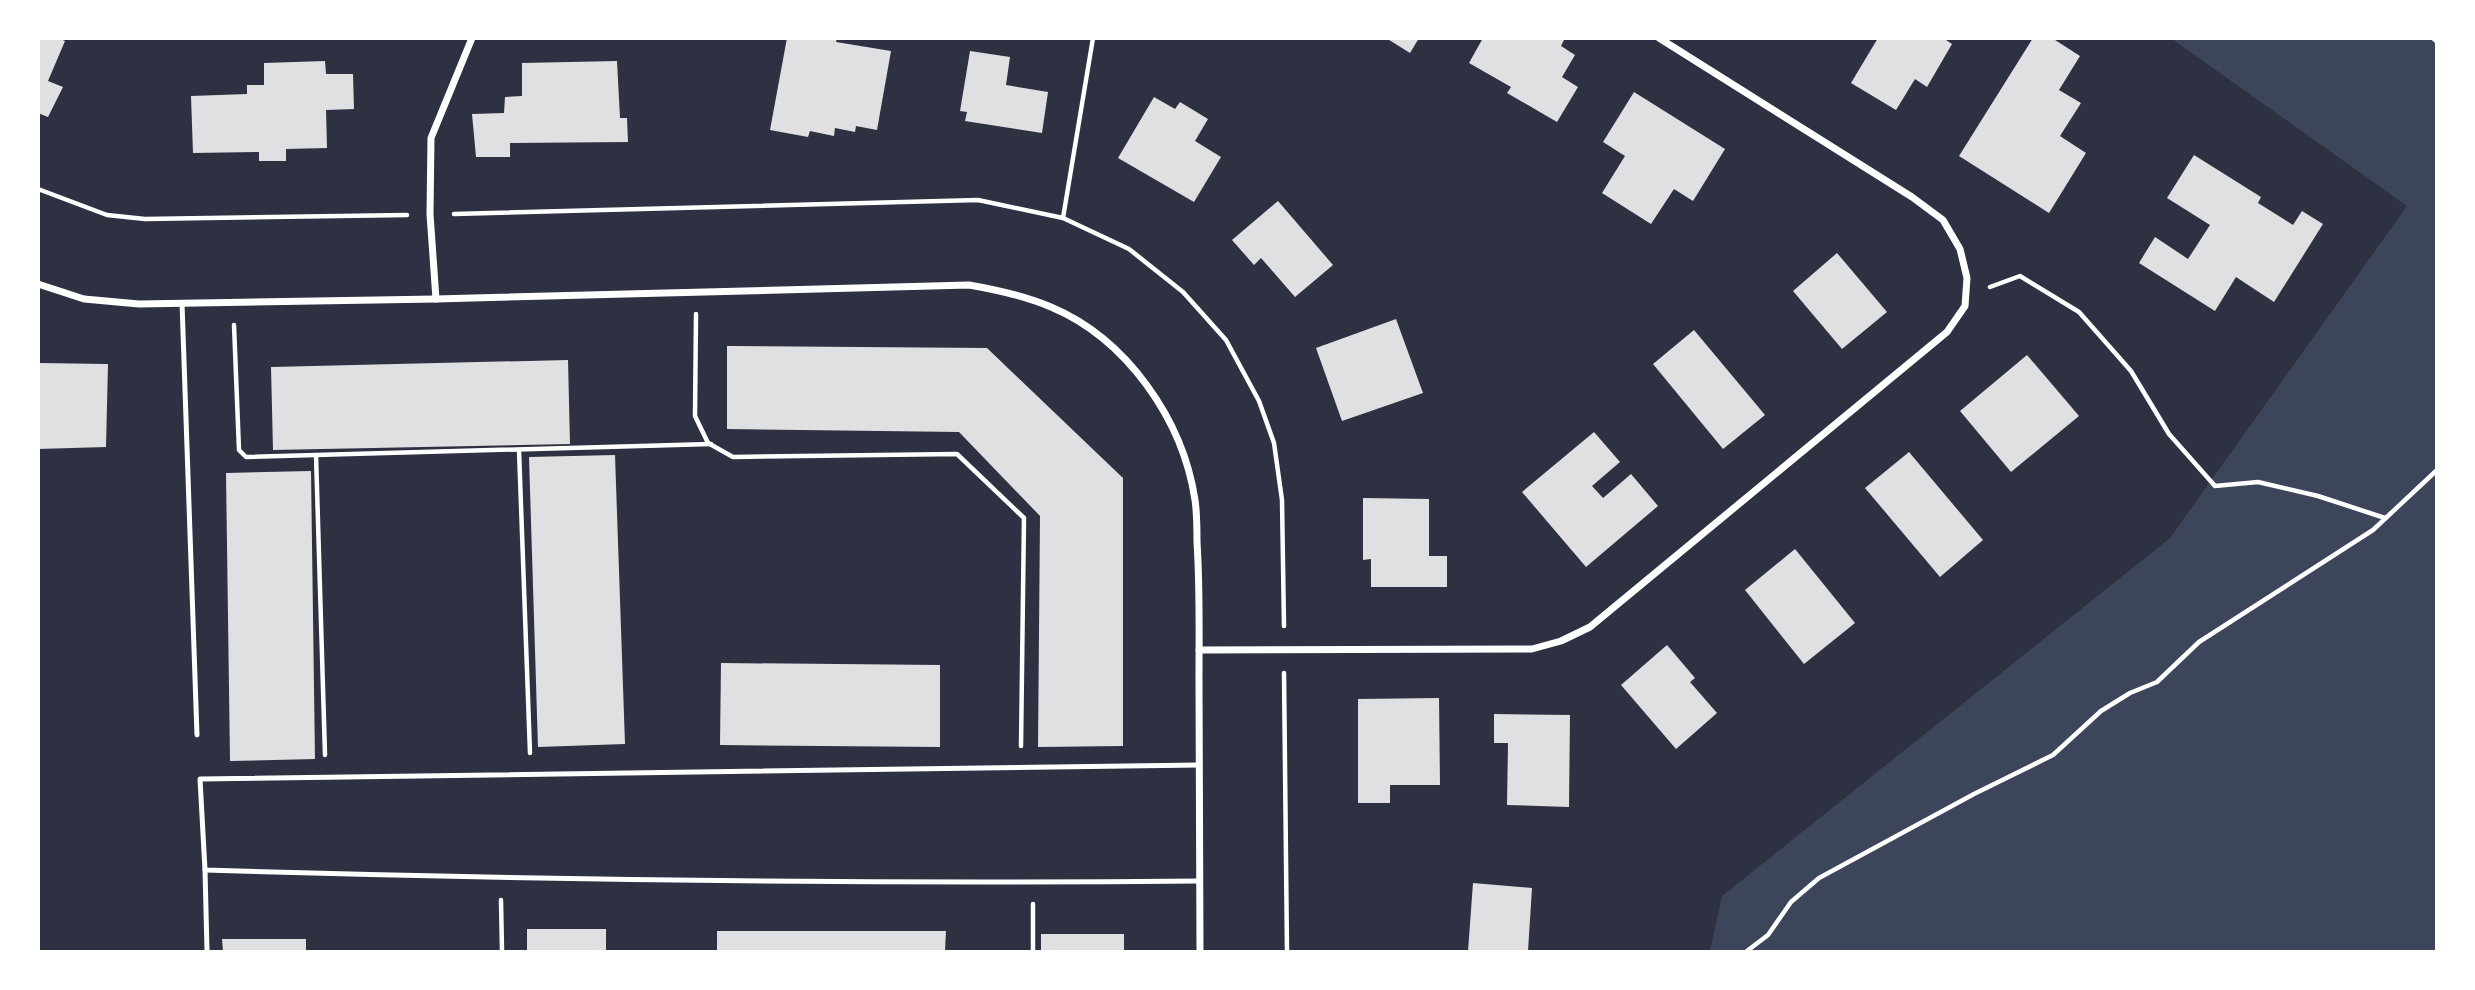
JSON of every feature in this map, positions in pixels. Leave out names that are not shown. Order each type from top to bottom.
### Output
[{"type":"street","points":[[436,299],[430,214],[431,138],[472,38]]},
{"type":"street","points":[[1199,650],[1532,649],[1561,641],[1590,627],[1947,332],[1965,306],[1967,278],[1960,249],[1943,220],[1912,197],[1659,38]]},
{"type":"street","points":[[38,284],[84,299],[139,304],[970,285],[1009,292],[1053,308],[1088,329],[1124,358],[1146,382],[1165,411],[1182,448],[1195,499],[1199,568],[1200,951]]},
{"type":"lane","points":[[182,303],[197,735]]},
{"type":"lane","points":[[207,951],[200,779],[1199,765]]},
{"type":"lane","points":[[205,870],[501,879],[1034,883],[1200,881]]},
{"type":"path","points":[[1063,218],[1093,38]]},
{"type":"path","points":[[1966,296],[2020,275],[2079,312],[2131,371],[2169,434],[2215,486],[2258,482],[2318,496],[2385,518]]},
{"type":"path","points":[[696,291],[695,416],[708,443],[733,457],[957,454],[1024,518],[1021,768]]},
{"type":"path","points":[[233,303],[239,450],[246,457],[711,444]]},
{"type":"path","points":[[519,450],[531,774]]},
{"type":"path","points":[[316,455],[325,777]]},
{"type":"path","points":[[1747,951],[1768,935],[1790,902],[1819,878],[1974,794],[2053,755],[2101,711],[2130,693],[2157,682],[2199,642],[2373,530],[2437,471]]},
{"type":"path","points":[[1284,649],[1287,951]]},
{"type":"path","points":[[501,879],[502,951]]},
{"type":"path","points":[[1033,951],[1034,883]]},
{"type":"shaded area","points":[[2172,39],[2436,39],[2436,951],[1710,951],[1722,896],[2170,538],[2407,206]]},
{"type":"building","points":[[38,38],[58,38],[65,41],[48,81],[63,87],[48,117],[38,113]]},
{"type":"building","points":[[787,38],[837,38],[836,42],[891,51],[877,130],[856,126],[855,132],[835,128],[834,136],[810,131],[808,137],[770,130]]},
{"type":"building","points":[[1386,38],[1419,38],[1410,53]]},
{"type":"building","points":[[1483,38],[1565,38],[1561,46],[1575,55],[1562,77],[1578,87],[1557,122],[1507,93],[1511,87],[1469,63]]},
{"type":"building","points":[[1878,38],[1943,38],[1952,44],[1927,87],[1915,79],[1896,110],[1851,83]]},
{"type":"building","points":[[2033,38],[2052,38],[2080,56],[2059,90],[2081,103],[2060,136],[2086,153],[2049,213],[1959,156]]},
{"type":"building","points":[[970,51],[1010,57],[1006,85],[1048,92],[1042,133],[965,121],[967,112],[960,111]]},
{"type":"building","points":[[325,61],[326,74],[353,74],[354,109],[326,110],[327,148],[286,149],[286,161],[259,161],[259,152],[193,153],[191,96],[247,94],[247,85],[264,85],[264,63]]},
{"type":"building","points":[[617,61],[620,118],[627,118],[628,142],[510,143],[510,157],[476,157],[472,114],[504,113],[505,97],[522,96],[522,63]]},
{"type":"building","points":[[1634,92],[1725,149],[1693,201],[1674,189],[1651,224],[1602,193],[1625,156],[1603,142]]},
{"type":"building","points":[[1154,97],[1175,109],[1180,102],[1208,119],[1195,141],[1221,157],[1194,202],[1118,158]]},
{"type":"building","points":[[2194,155],[2261,197],[2258,203],[2293,225],[2302,211],[2323,224],[2274,302],[2236,277],[2215,311],[2139,263],[2155,237],[2188,259],[2210,225],[2167,198]]},
{"type":"building","points":[[1278,201],[1333,265],[1295,297],[1261,258],[1254,265],[1232,240]]},
{"type":"building","points":[[1837,253],[1887,312],[1842,349],[1793,291]]},
{"type":"building","points":[[1396,319],[1423,393],[1342,421],[1316,348]]},
{"type":"building","points":[[1694,330],[1765,415],[1723,449],[1653,364]]},
{"type":"building","points":[[727,346],[987,348],[1123,478],[1123,746],[1038,747],[1040,516],[959,432],[727,429]]},
{"type":"building","points":[[2027,355],[2079,416],[2011,472],[1960,411]]},
{"type":"building","points":[[568,360],[570,444],[273,450],[271,367]]},
{"type":"building","points":[[38,363],[108,364],[106,447],[38,449]]},
{"type":"building","points":[[1594,432],[1620,462],[1592,486],[1603,498],[1631,474],[1658,506],[1586,567],[1522,492]]},
{"type":"building","points":[[1909,452],[1983,540],[1940,577],[1865,488]]},
{"type":"building","points":[[615,455],[625,744],[538,747],[529,457]]},
{"type":"building","points":[[311,471],[315,759],[230,761],[226,473]]},
{"type":"building","points":[[1363,498],[1429,499],[1429,556],[1447,556],[1447,587],[1371,587],[1371,559],[1363,560]]},
{"type":"building","points":[[1795,549],[1855,623],[1804,664],[1745,590]]},
{"type":"building","points":[[1667,645],[1695,678],[1690,682],[1717,713],[1676,749],[1621,685]]},
{"type":"building","points":[[721,663],[940,665],[940,747],[720,745]]},
{"type":"building","points":[[1439,698],[1440,785],[1390,785],[1390,803],[1358,803],[1358,699]]},
{"type":"building","points":[[1494,714],[1570,715],[1569,807],[1507,805],[1508,743],[1494,743]]},
{"type":"building","points":[[1473,883],[1532,888],[1528,951],[1468,951]]},
{"type":"building","points":[[527,929],[606,929],[606,951],[527,951]]},
{"type":"building","points":[[717,931],[946,931],[945,951],[717,951]]},
{"type":"building","points":[[1041,934],[1124,934],[1124,951],[1041,951]]},
{"type":"building","points":[[222,939],[306,939],[306,951],[223,951]]}]
